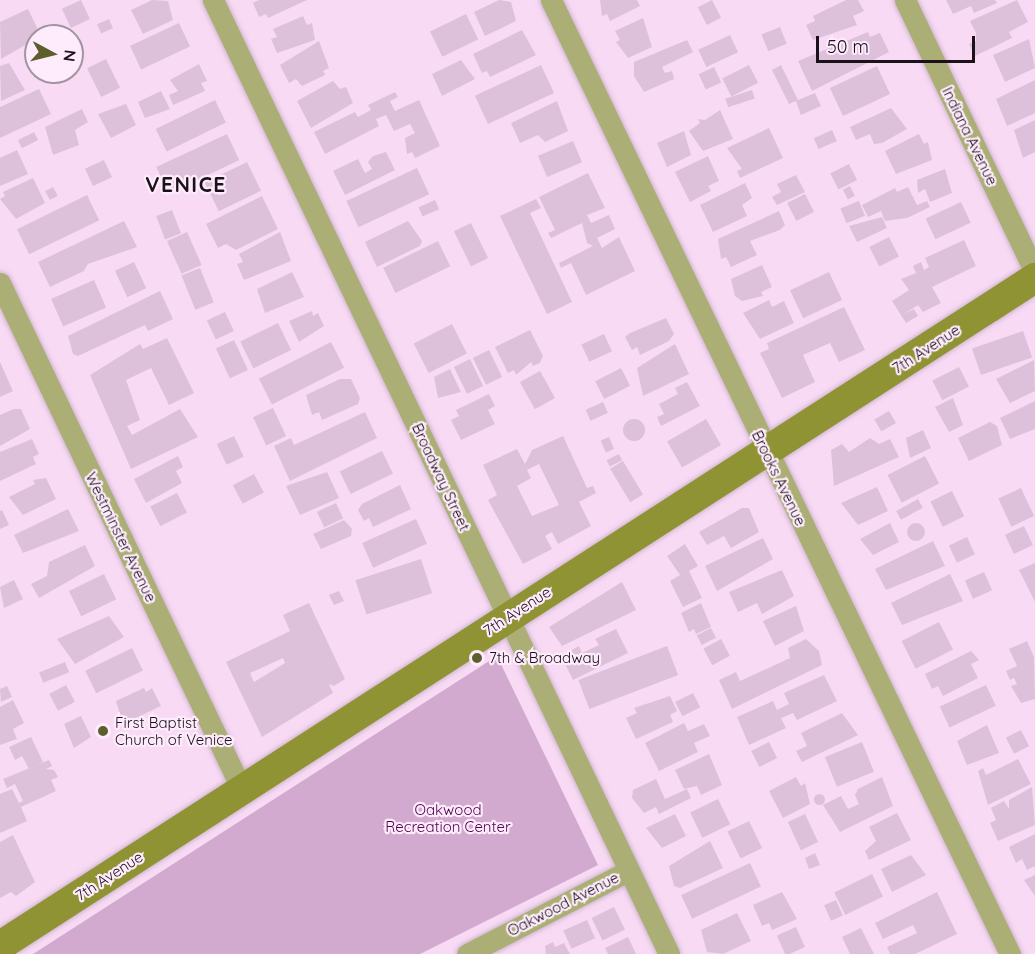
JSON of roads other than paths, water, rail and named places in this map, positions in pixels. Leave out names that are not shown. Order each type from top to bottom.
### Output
[{"type":"street","name":"Broadway Street","points":[[213,0],[505,618],[669,954]]},
{"type":"street","name":"Brooks Avenue","points":[[551,0],[1010,954]]},
{"type":"street","name":"Indiana Avenue","points":[[905,0],[1035,273]]},
{"type":"street","name":"7th Avenue","points":[[0,946],[1035,278]]},
{"type":"street","name":"Westminster Avenue","points":[[0,283],[242,790]]},
{"type":"street","name":"Oakwood Avenue","points":[[467,954],[628,871]]},
{"type":"place","name":"7th & Broadway","points":[[477,658]]},
{"type":"place","name":"First Baptist Church of Venice","points":[[103,731]]},
{"type":"district","name":"VENICE","points":[[186,184]]},
{"type":"park label","name":"Oakwood Recreation Center","points":[[448,818]]}]
